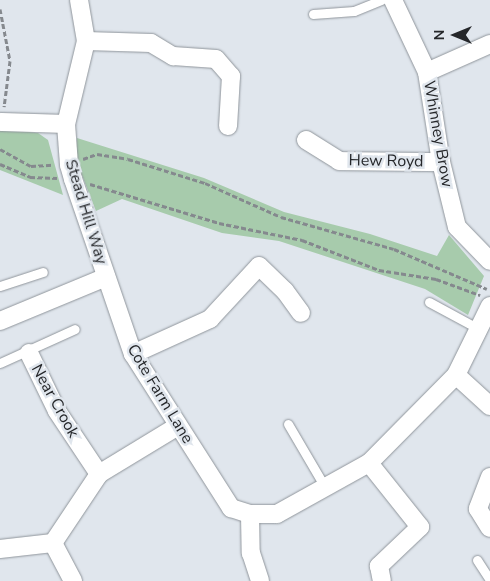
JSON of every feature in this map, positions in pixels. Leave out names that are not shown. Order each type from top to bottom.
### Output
[{"type":"street","name":"Stead Hill Way","points":[[79,0],[86,41],[66,124],[71,172],[106,277]]},
{"type":"street","name":"Whinney Brow","points":[[393,0],[427,72],[441,162],[457,228],[490,260]]},
{"type":"street","points":[[86,41],[151,43],[173,56],[216,58],[231,76],[228,126]]},
{"type":"street","points":[[427,72],[490,44]]},
{"type":"street","points":[[1,122],[66,124]]},
{"type":"street","name":"Hew Royd","points":[[306,140],[339,161],[441,162]]},
{"type":"street","points":[[133,354],[210,319],[259,266],[285,291],[301,313]]},
{"type":"street","points":[[0,322],[106,277]]},
{"type":"street","name":"Cote Farm Lane","points":[[106,277],[133,354],[231,508],[250,514],[277,514],[369,463],[456,375],[477,328],[490,306]]},
{"type":"street","name":"Near Crook","points":[[29,353],[56,411],[99,474]]},
{"type":"street","points":[[456,375],[490,406]]},
{"type":"street","points":[[0,549],[53,543],[99,474],[178,426]]},
{"type":"street","points":[[369,463],[420,527],[379,566],[382,581]]},
{"type":"street","points":[[490,477],[478,509],[490,528]]},
{"type":"street","points":[[250,514],[251,553],[260,581]]},
{"type":"street","points":[[53,543],[73,581]]},
{"type":"lane","points":[[313,14],[354,11],[381,0]]},
{"type":"lane","points":[[0,286],[43,272]]},
{"type":"lane","points":[[429,302],[477,328]]},
{"type":"lane","name":"Near Crook","points":[[0,363],[29,353],[74,329]]},
{"type":"lane","points":[[288,424],[325,487]]},
{"type":"lane","points":[[477,560],[490,580]]},
{"type":"path","points":[[0,9],[10,61],[1,122]]},
{"type":"path","points":[[0,149],[31,166],[71,172],[219,223],[302,240],[379,270],[436,279],[490,298]]},
{"type":"path","points":[[0,164],[30,177],[71,172],[97,154],[128,159],[205,183],[281,217],[394,249],[490,291]]},
{"type":"green space","points":[[0,129],[38,133],[48,140],[63,195],[0,170]]},
{"type":"green space","points":[[77,138],[204,178],[284,212],[370,234],[437,256],[449,235],[484,276],[468,315],[425,289],[279,241],[222,233],[122,199],[96,211],[74,155]]}]
